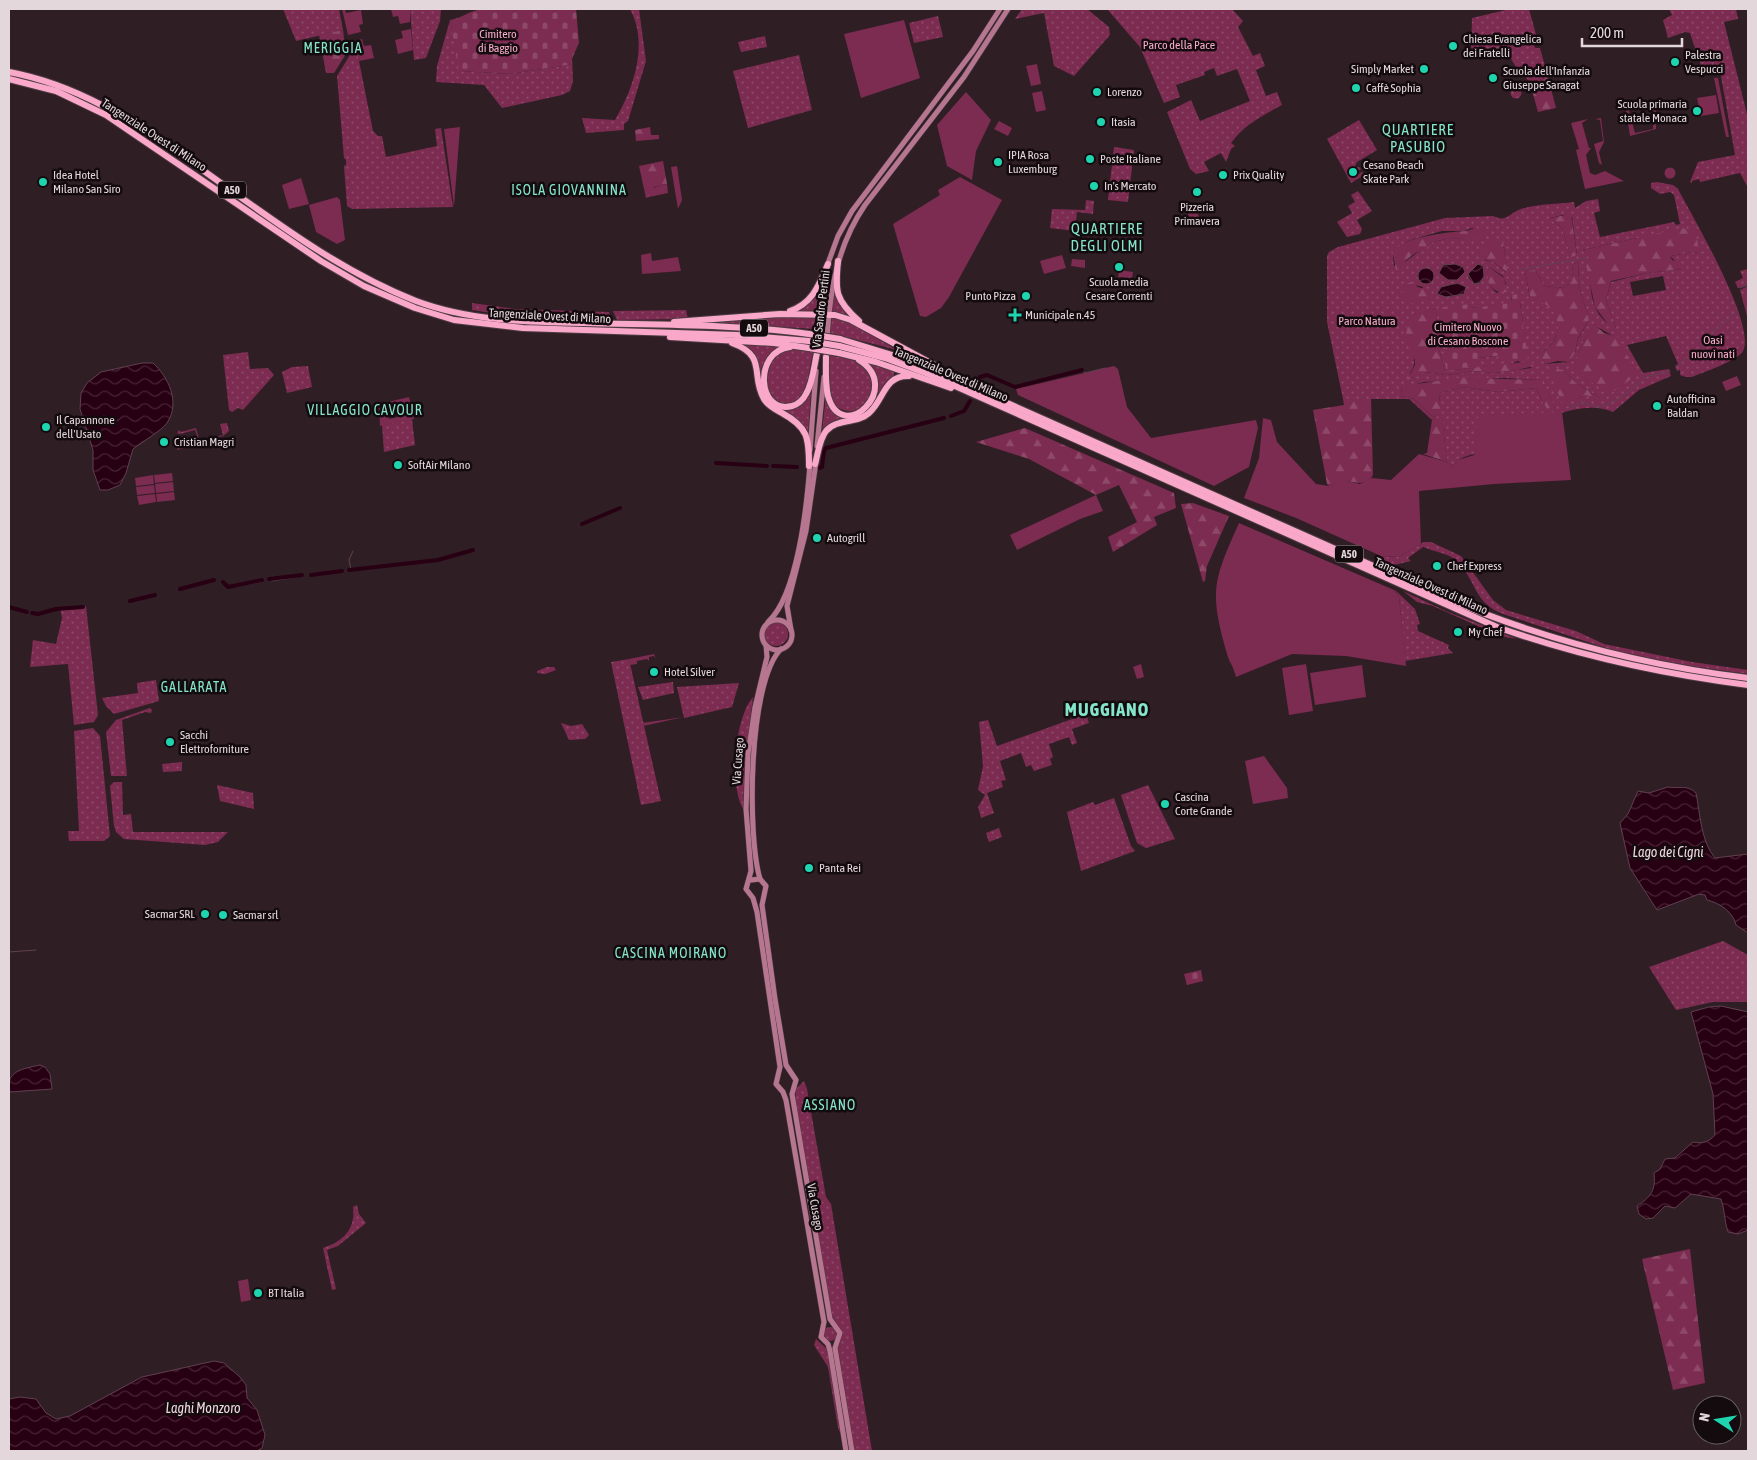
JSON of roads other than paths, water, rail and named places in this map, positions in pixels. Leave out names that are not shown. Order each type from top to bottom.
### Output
[{"type":"highway","name":"Tangenziale Ovest di Milano","points":[[9,72],[61,86],[110,108],[325,254],[376,283],[417,301],[474,319],[523,328],[698,330],[809,341],[839,346],[893,361],[965,383],[1500,620],[1614,655],[1674,667],[1748,678]]},
{"type":"highway","name":"Tangenziale Ovest di Milano","points":[[9,79],[56,91],[106,115],[321,260],[357,282],[415,308],[454,320],[474,319]]},
{"type":"highway","points":[[838,261],[836,284],[838,297],[848,312],[867,328]]},
{"type":"highway","points":[[641,329],[698,330],[797,309],[808,302],[819,286],[828,264]]},
{"type":"highway","points":[[780,314],[820,313],[845,317],[898,347],[921,378],[987,401]]},
{"type":"highway","points":[[698,330],[742,348],[753,356],[757,363],[760,389],[765,401],[795,420],[805,431],[812,465]]},
{"type":"highway","points":[[724,341],[799,346]]},
{"type":"highway","points":[[817,353],[804,399],[790,407],[779,406],[770,400],[765,390],[765,369],[776,352],[785,347],[799,346],[809,341],[839,346],[864,363],[872,374],[874,390],[872,399],[865,410],[852,415],[839,412],[831,402],[827,385],[826,357]]},
{"type":"highway","points":[[854,357],[893,361]]},
{"type":"highway","points":[[812,465],[826,431],[833,425],[862,418],[869,413],[891,381],[913,367]]},
{"type":"highway","name":"Tangenziale Ovest di Milano","points":[[913,367],[1497,626],[1547,644],[1608,660],[1673,674],[1748,686]]},
{"type":"main road","name":"Via Sandro Pertini","points":[[791,630],[787,606],[806,531],[812,465],[820,313],[828,264],[838,236],[852,211],[958,73],[1000,9]]},
{"type":"main road","name":"Via Sandro Pertini","points":[[768,622],[782,604],[793,569],[805,514],[826,357],[829,314],[838,261],[847,235],[862,210],[964,77],[1008,9]]},
{"type":"main road","points":[[781,620],[791,630],[790,641],[781,649],[773,649],[766,645],[762,634],[768,622],[781,620]]},
{"type":"main road","name":"Via Cusago","points":[[766,645],[767,657],[755,707],[747,765],[746,810],[751,880],[746,889],[753,898],[757,912],[780,1074],[776,1084],[783,1092],[815,1262],[824,1327],[821,1337],[828,1344],[846,1451]]},
{"type":"main road","name":"Via Cusago","points":[[781,649],[774,657],[764,689],[754,748],[752,821],[756,864],[760,879],[766,887],[763,910],[786,1064],[796,1080],[793,1090],[800,1144],[832,1325],[840,1333],[836,1343],[852,1451]]},
{"type":"main road","points":[[751,880],[760,879]]},
{"type":"main road","points":[[753,898],[764,895]]},
{"type":"main road","points":[[780,1074],[790,1073]]},
{"type":"main road","points":[[783,1092],[793,1090]]},
{"type":"main road","points":[[824,1327],[832,1325]]},
{"type":"main road","points":[[828,1344],[836,1343]]},
{"type":"water","points":[[1455,264],[1463,267],[1465,272],[1457,280],[1448,280],[1439,273],[1443,265]]},
{"type":"water","points":[[1478,264],[1483,266],[1484,276],[1480,283],[1474,284],[1468,274]]},
{"type":"water","points":[[1426,268],[1432,270],[1434,276],[1432,282],[1426,284],[1420,282],[1418,276],[1420,270]]},
{"type":"water","points":[[1457,283],[1466,287],[1464,294],[1446,297],[1437,294],[1441,287]]},
{"type":"water","points":[[142,363],[153,363],[168,383],[173,398],[171,415],[164,426],[133,449],[126,473],[120,485],[108,490],[100,490],[93,470],[93,450],[80,409],[81,393],[87,383],[101,372]]},
{"type":"water","name":"Lago dei Cigni","points":[[1668,787],[1686,788],[1696,793],[1704,836],[1715,858],[1748,854],[1748,933],[1736,925],[1732,916],[1725,909],[1717,903],[1707,900],[1705,895],[1699,894],[1657,910],[1630,868],[1620,823],[1628,814],[1638,791],[1649,793]]},
{"type":"water","points":[[1721,1006],[1748,1012],[1748,1230],[1738,1234],[1728,1232],[1721,1199],[1691,1194],[1675,1208],[1665,1206],[1653,1218],[1646,1219],[1639,1214],[1637,1206],[1652,1192],[1654,1173],[1660,1169],[1665,1159],[1675,1158],[1693,1142],[1705,1142],[1715,1135],[1713,1094],[1691,1012]]},
{"type":"water","points":[[40,1065],[45,1067],[50,1074],[52,1089],[10,1092],[10,1079],[16,1072]]},
{"type":"water","name":"Laghi Monzoro","points":[[214,1361],[224,1363],[246,1385],[247,1398],[257,1410],[265,1435],[262,1448],[257,1451],[9,1451],[9,1399],[20,1397],[36,1399],[46,1413],[56,1419],[70,1416],[142,1377]]},
{"type":"waterway","points":[[1521,269],[1587,258]]},
{"type":"waterway","points":[[1740,288],[1748,285]]},
{"type":"waterway","points":[[1677,367],[1684,360],[1700,351],[1704,340],[1737,311]]},
{"type":"waterway","points":[[1082,370],[1085,373],[1105,368]]},
{"type":"waterway","points":[[980,377],[987,375],[1015,387],[1082,370]]},
{"type":"waterway","points":[[1567,409],[1582,402],[1598,407],[1606,405],[1626,394],[1645,377],[1670,371]]},
{"type":"waterway","points":[[951,416],[964,411],[970,401]]},
{"type":"waterway","points":[[819,468],[822,467],[826,448],[944,418]]},
{"type":"waterway","points":[[716,463],[767,466]]},
{"type":"waterway","points":[[773,466],[797,467]]},
{"type":"waterway","points":[[582,524],[620,508]]},
{"type":"waterway","points":[[349,570],[438,560],[473,550]]},
{"type":"waterway","points":[[351,570],[349,560],[353,551]]},
{"type":"waterway","points":[[311,575],[342,571]]},
{"type":"waterway","points":[[269,579],[302,575]]},
{"type":"waterway","points":[[272,581],[302,576]]},
{"type":"waterway","points":[[180,589],[214,580]]},
{"type":"waterway","points":[[223,582],[228,587],[262,580]]},
{"type":"waterway","points":[[243,585],[261,582]]},
{"type":"waterway","points":[[130,601],[155,595]]},
{"type":"waterway","points":[[9,607],[27,612]]},
{"type":"waterway","points":[[32,613],[38,614],[56,609],[83,607]]},
{"type":"waterway","points":[[9,952],[36,950]]},
{"type":"place","name":"Chiesa Evangelica dei Fratelli","points":[[1453,46]]},
{"type":"place","name":"Palestra Vespucci","points":[[1675,62]]},
{"type":"place","name":"Simply Market","points":[[1424,69]]},
{"type":"place","name":"Scuola dell'Infanzia Giuseppe Saragat","points":[[1493,78]]},
{"type":"place","name":"Caffè Sophia","points":[[1356,88]]},
{"type":"place","name":"Lorenzo","points":[[1097,92]]},
{"type":"place","name":"Scuola primaria statale Monaca","points":[[1697,111]]},
{"type":"place","name":"Itasia","points":[[1101,122]]},
{"type":"place","name":"Poste Italiane","points":[[1090,159]]},
{"type":"place","name":"IPIA Rosa Luxemburg","points":[[998,162]]},
{"type":"place","name":"Cesano Beach Skate Park","points":[[1353,172]]},
{"type":"place","name":"Prix Quality","points":[[1223,175]]},
{"type":"place","name":"Idea Hotel Milano San Siro","points":[[43,182]]},
{"type":"place","name":"In's Mercato","points":[[1094,186]]},
{"type":"place","name":"Pizzeria Primavera","points":[[1197,192]]},
{"type":"place","name":"Scuola media Cesare Correnti","points":[[1119,267]]},
{"type":"place","name":"Punto Pizza","points":[[1026,296]]},
{"type":"place","name":"Municipale n.45","points":[[1015,315]]},
{"type":"place","name":"Autofficina Baldan","points":[[1657,406]]},
{"type":"place","name":"Il Capannone dell'Usato","points":[[46,427]]},
{"type":"place","name":"Cristian Magri","points":[[164,442]]},
{"type":"place","name":"SoftAir Milano","points":[[398,465]]},
{"type":"place","name":"Autogrill","points":[[817,538]]},
{"type":"place","name":"Chef Express","points":[[1437,566]]},
{"type":"place","name":"My Chef","points":[[1458,632]]},
{"type":"place","name":"Hotel Silver","points":[[654,672]]},
{"type":"place","name":"Sacchi Elettroforniture","points":[[170,742]]},
{"type":"place","name":"Cascina Corte Grande","points":[[1165,804]]},
{"type":"place","name":"Panta Rei","points":[[809,868]]},
{"type":"place","name":"Sacmar SRL","points":[[205,914]]},
{"type":"place","name":"Sacmar srl","points":[[223,915]]},
{"type":"place","name":"BT Italia","points":[[258,1293]]},
{"type":"district","name":"MERIGGIA","points":[[333,48]]},
{"type":"district","name":"QUARTIERE PASUBIO","points":[[1418,138]]},
{"type":"district","name":"ISOLA GIOVANNINA","points":[[569,190]]},
{"type":"district","name":"QUARTIERE DEGLI OLMI","points":[[1107,238]]},
{"type":"district","name":"VILLAGGIO CAVOUR","points":[[365,410]]},
{"type":"district","name":"GALLARATA","points":[[194,687]]},
{"type":"district","name":"MUGGIANO","points":[[1107,710]]},
{"type":"district","name":"CASCINA MOIRANO","points":[[671,953]]},
{"type":"district","name":"ASSIANO","points":[[830,1105]]},
{"type":"park label","name":"Cimitero di Baggio","points":[[498,41]]},
{"type":"park label","name":"Parco della Pace","points":[[1179,45]]},
{"type":"park label","name":"Parco Natura","points":[[1367,321]]},
{"type":"park label","name":"Cimitero Nuovo di Cesano Boscone","points":[[1468,334]]},
{"type":"park label","name":"Oasi nuovi nati","points":[[1713,347]]}]
